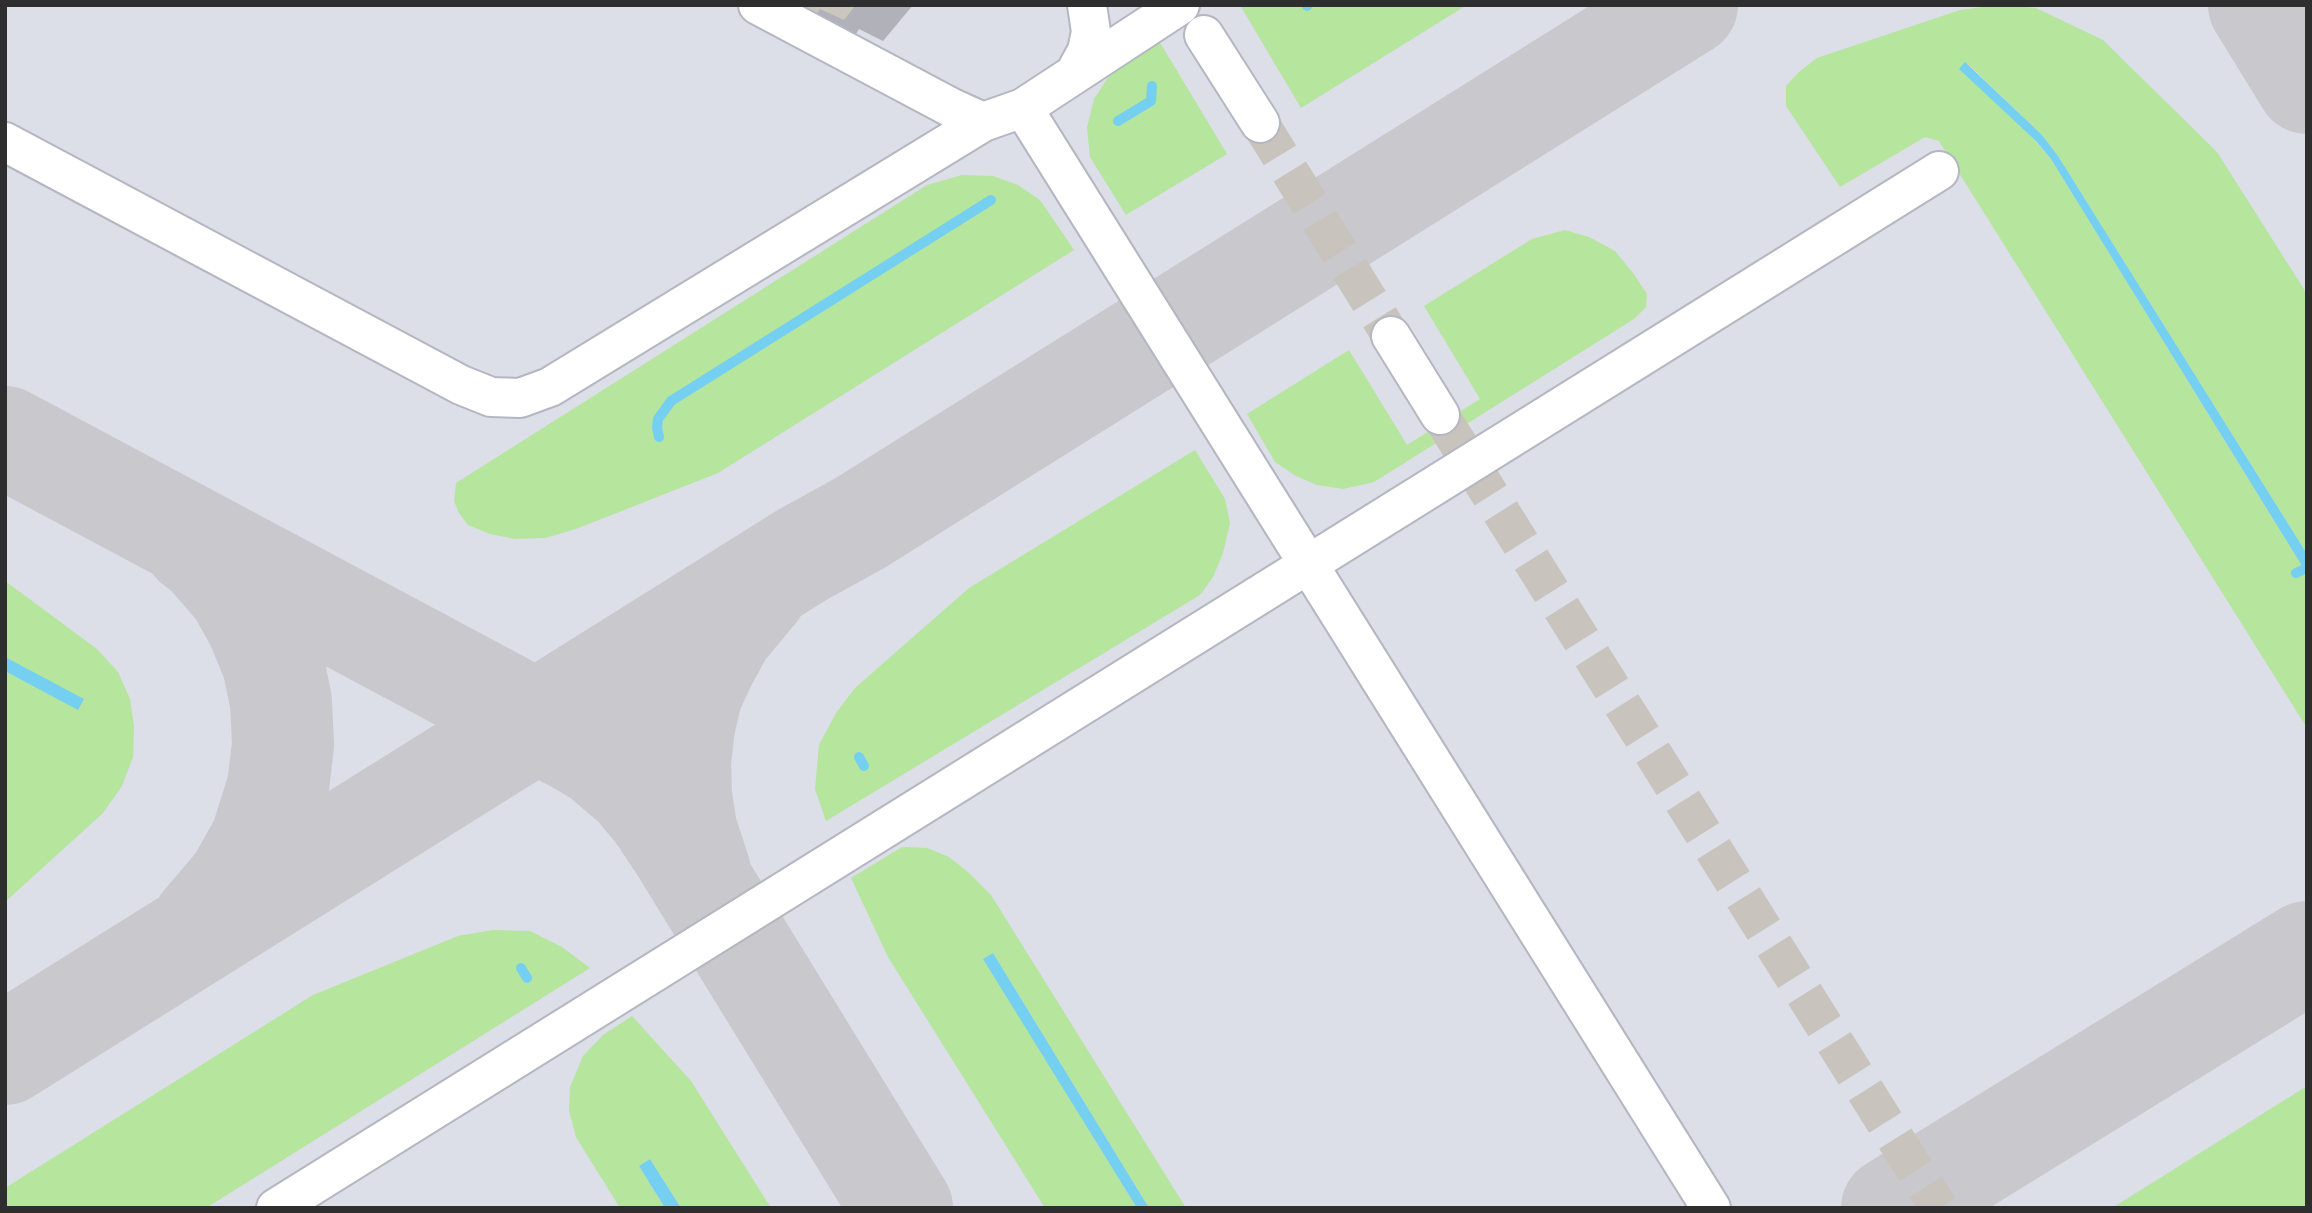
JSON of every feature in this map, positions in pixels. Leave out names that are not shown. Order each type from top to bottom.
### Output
[{"type":"lane","points":[[758,5],[983,122]]},
{"type":"lane","points":[[1075,73],[1087,51],[1091,32],[1087,5]]},
{"type":"lane","points":[[5,142],[461,385],[491,397],[520,398],[550,387],[983,122],[1023,108],[1180,5]]},
{"type":"lane","points":[[1204,35],[1260,123]]},
{"type":"lane","points":[[1023,108],[1711,1208]]},
{"type":"lane","points":[[276,1208],[1939,171]]},
{"type":"lane","points":[[1391,336],[1440,415]]},
{"type":"shaded area","points":[[5,5],[2307,5],[2307,1208],[5,1208]]},
{"type":"green space","points":[[1240,5],[1467,5],[1301,108]]},
{"type":"green space","points":[[1999,5],[2036,8],[2103,40],[2217,152],[2307,294],[2307,554],[2058,156],[2042,135],[1966,62],[2051,159],[2307,574],[2307,728],[1939,141],[1925,137],[1840,187],[1786,106],[1786,86],[1817,58],[1960,10]]},
{"type":"green space","points":[[1159,41],[1227,154],[1126,215],[1090,157],[1087,128],[1094,99],[1109,76],[1130,57]]},
{"type":"green space","points":[[962,175],[993,176],[1018,185],[1040,200],[1074,250],[718,473],[576,529],[545,538],[515,539],[490,534],[468,525],[459,513],[454,501],[456,483],[927,185]]},
{"type":"green space","points":[[1565,230],[1589,237],[1615,251],[1633,273],[1647,294],[1646,307],[1634,319],[1374,482],[1343,489],[1317,485],[1296,476],[1275,462],[1247,414],[1349,350],[1407,445],[1480,399],[1424,306],[1532,239]]},
{"type":"green space","points":[[1195,450],[1225,499],[1230,523],[1223,553],[1213,577],[1200,595],[826,821],[815,789],[819,745],[836,713],[855,688],[969,588]]},
{"type":"green space","points":[[5,581],[97,649],[118,672],[130,699],[134,726],[133,757],[122,786],[103,813],[5,902]]},
{"type":"green space","points":[[902,847],[927,848],[949,857],[991,895],[1186,1208],[1149,1208],[993,953],[984,959],[1137,1208],[1045,1208],[888,957],[851,878]]},
{"type":"green space","points":[[493,930],[530,931],[562,947],[590,968],[206,1208],[5,1208],[5,1188],[313,995],[458,936]]},
{"type":"green space","points":[[632,1016],[691,1081],[771,1208],[681,1208],[650,1159],[639,1166],[665,1208],[620,1208],[576,1137],[569,1111],[570,1087],[583,1056],[603,1035]]},
{"type":"green space","points":[[2307,1086],[2307,1208],[2112,1208]]},
{"type":"water","points":[[1965,62],[2042,135],[2058,156],[2307,554],[2307,574],[2051,159],[2036,141],[1959,69]]},
{"type":"water","points":[[5,657],[84,699],[78,710],[5,671]]},
{"type":"water","points":[[993,953],[1149,1208],[1137,1208],[983,959]]},
{"type":"water","points":[[650,1159],[681,1208],[665,1208],[639,1166]]},
{"type":"building","points":[[765,5],[856,5],[844,20],[820,9],[808,28]]},
{"type":"waterway","points":[[1118,121],[1151,101],[1152,86]]},
{"type":"waterway","points":[[659,437],[658,419],[671,401],[991,200]]},
{"type":"waterway","points":[[2296,573],[2307,568]]},
{"type":"waterway","points":[[859,757],[864,766]]},
{"type":"waterway","points":[[521,968],[527,978]]},
{"type":"taxiway","points":[[5,1054],[1687,5]]},
{"type":"taxiway","points":[[2259,5],[2307,83]]},
{"type":"taxiway","points":[[5,437],[574,741],[601,757],[635,786],[680,847],[902,1208]]},
{"type":"taxiway","points":[[194,544],[208,555],[238,590],[256,622],[273,663],[281,702],[283,745],[278,787],[261,841],[238,882],[203,923]]},
{"type":"taxiway","points":[[700,872],[686,829],[681,796],[680,762],[684,726],[692,692],[706,662],[723,631],[757,590]]},
{"type":"taxiway","points":[[1892,1208],[2307,952]]},
{"type":"tunnel","points":[[1260,123],[1391,336]]},
{"type":"tunnel","points":[[1440,415],[1939,1208]]}]
